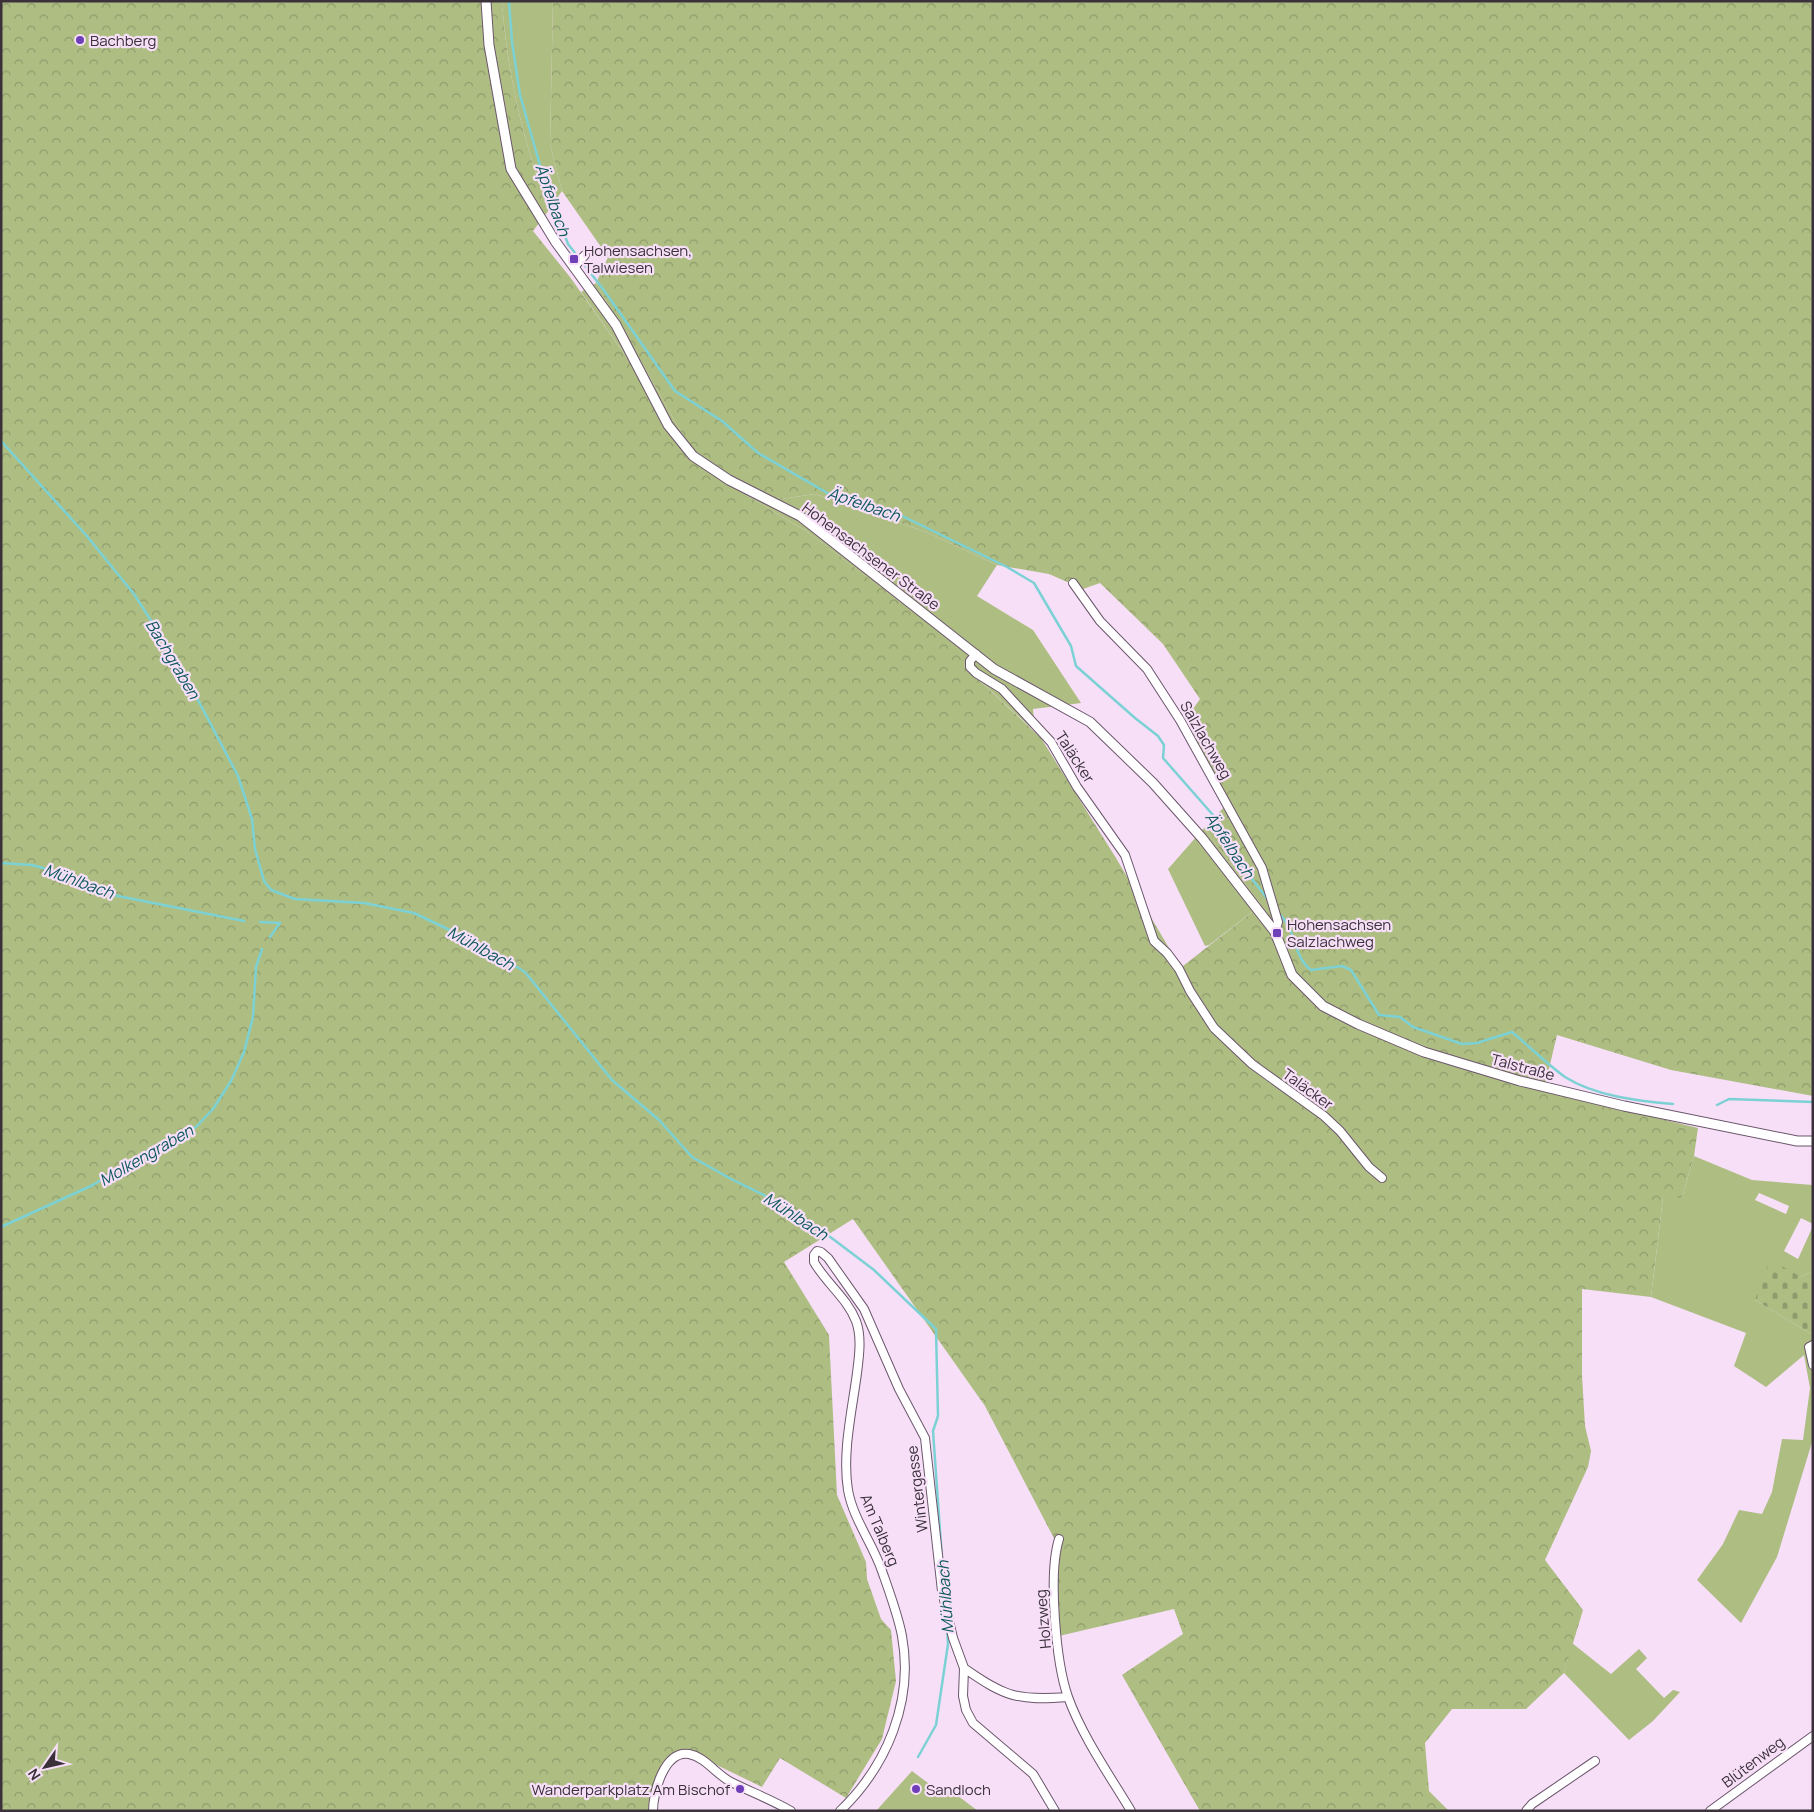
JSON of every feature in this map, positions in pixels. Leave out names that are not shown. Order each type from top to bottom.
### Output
[{"type":"street","name":"Hohensachsener Straße","points":[[486,1],[489,45],[512,170],[535,210],[616,325],[668,425],[693,456],[729,480],[800,516],[976,654]]},
{"type":"street","points":[[574,267],[585,255]]},
{"type":"street","name":"Salzlachweg","points":[[1072,582],[1100,621],[1148,669],[1180,720],[1262,868],[1278,922],[1275,932]]},
{"type":"street","name":"Taläcker","points":[[1275,932],[1202,838],[1153,783],[1090,722],[994,669],[976,654],[970,661],[970,667],[976,673],[1002,689],[1051,742],[1077,787],[1125,855],[1154,941],[1167,953],[1179,969],[1190,991],[1214,1028],[1252,1064],[1324,1116],[1340,1131],[1369,1167],[1382,1178]]},
{"type":"street","name":"Talstraße","points":[[1275,932],[1292,975],[1323,1006],[1358,1024],[1424,1052],[1520,1081],[1624,1106],[1797,1141],[1813,1141]]},
{"type":"street","name":"Wintergasse","points":[[814,1255],[816,1251],[821,1252],[828,1258],[864,1309],[899,1389],[925,1438],[942,1591],[953,1638],[964,1668],[962,1696],[966,1710],[973,1723],[1033,1774],[1055,1811]]},
{"type":"street","name":"Am Talberg","points":[[814,1255],[814,1262],[819,1271],[847,1304],[856,1321],[859,1355],[847,1459],[848,1490],[882,1570],[902,1636],[905,1681],[895,1728],[887,1747],[856,1795],[840,1811]]},
{"type":"street","points":[[1813,1345],[1809,1347],[1813,1364]]},
{"type":"street","name":"Holzweg","points":[[1059,1539],[1056,1550],[1054,1589],[1058,1641],[1068,1696],[1104,1766],[1131,1811]]},
{"type":"street","points":[[964,1668],[990,1686],[1020,1698],[1068,1696]]},
{"type":"street","name":"Blütenweg","points":[[1710,1811],[1813,1736]]},
{"type":"street","points":[[653,1811],[655,1791],[667,1766],[676,1757],[690,1754],[729,1781],[791,1811]]},
{"type":"street","points":[[1526,1811],[1532,1804],[1595,1761]]},
{"type":"green space","points":[[1,1],[502,1],[512,81],[531,159],[549,210],[533,231],[570,277],[635,369],[664,426],[703,469],[806,531],[968,653],[964,666],[1041,738],[1116,858],[1169,948],[1183,966],[1261,905],[1204,828],[1228,803],[1186,719],[1200,699],[1163,644],[1100,583],[1083,589],[1049,574],[997,565],[926,532],[815,494],[781,499],[727,472],[688,444],[596,283],[608,257],[562,191],[550,144],[553,1],[1813,1],[1813,1096],[1671,1070],[1557,1035],[1544,1090],[1698,1128],[1694,1156],[1682,1198],[1663,1198],[1651,1297],[1582,1289],[1582,1375],[1585,1426],[1591,1451],[1588,1467],[1545,1560],[1583,1610],[1564,1673],[1526,1709],[1452,1709],[1425,1743],[1429,1791],[1449,1811],[1200,1811],[1122,1675],[1183,1634],[1174,1609],[1059,1636],[1057,1544],[985,1406],[853,1219],[784,1262],[829,1335],[837,1495],[866,1562],[867,1579],[881,1619],[891,1630],[896,1681],[882,1739],[846,1798],[780,1758],[762,1787],[692,1753],[673,1762],[651,1799],[650,1811],[1,1811]]},
{"type":"green space","points":[[502,1],[553,1],[550,144],[562,191],[549,210],[531,159],[512,81]]},
{"type":"green space","points":[[596,283],[688,444],[781,499],[815,494],[926,532],[997,565],[977,596],[1033,630],[1081,703],[1033,709],[1035,730],[1030,727],[964,666],[967,653],[806,531],[703,469],[664,426],[635,369],[581,292]]},
{"type":"green space","points":[[1204,828],[1261,905],[1209,945],[1205,946],[1168,869]]},
{"type":"green space","points":[[1694,1156],[1752,1180],[1813,1185],[1813,1224],[1801,1218],[1784,1251],[1798,1259],[1813,1226],[1813,1271],[1755,1300],[1813,1335],[1813,1439],[1777,1557],[1741,1623],[1697,1580],[1723,1544],[1739,1510],[1762,1514],[1772,1492],[1782,1439],[1803,1440],[1810,1388],[1804,1355],[1766,1387],[1734,1366],[1746,1333],[1651,1297],[1663,1198],[1682,1198]],"holes":[[[1759,1193],[1789,1206],[1786,1214],[1755,1200]]]},
{"type":"green space","points":[[1770,1259],[1801,1277],[1813,1271],[1813,1335],[1755,1300]]},
{"type":"green space","points":[[1572,1643],[1611,1674],[1639,1649],[1647,1658],[1636,1669],[1664,1698],[1673,1690],[1680,1692],[1653,1721],[1629,1740],[1564,1673]]},
{"type":"green space","name":"Sandloch","points":[[912,1771],[940,1792],[945,1786],[978,1811],[876,1811]]},
{"type":"waterway","name":"Äpfelbach","points":[[509,1],[512,42],[520,95],[545,183],[568,244],[603,289],[675,391],[722,421],[758,453],[829,494],[894,512],[1007,567],[1034,583],[1071,646],[1076,666],[1158,736],[1164,745],[1163,758],[1213,815],[1235,857],[1269,901]]},
{"type":"waterway","name":"Mühlbach","points":[[1,441],[86,535],[134,594],[179,664],[238,776],[252,819],[255,849],[264,881],[271,890],[295,899],[364,903],[414,913],[479,944],[525,972],[612,1080],[659,1120],[692,1157],[784,1205],[833,1239],[874,1270],[936,1329],[938,1416],[933,1431],[942,1559]]},
{"type":"waterway","name":"Mühlbach","points":[[1,863],[32,865],[61,873],[113,895],[244,921]]},
{"type":"waterway","name":"Äpfelbach","points":[[1277,912],[1288,926],[1300,957],[1305,964],[1311,970],[1342,966],[1351,970],[1379,1015],[1400,1017],[1413,1027],[1462,1044],[1477,1043],[1512,1032],[1558,1072],[1590,1089],[1617,1096],[1673,1104]]},
{"type":"waterway","name":"Mühlbach","points":[[260,922],[280,923]]},
{"type":"waterway","name":"Molkengraben","points":[[270,937],[280,923]]},
{"type":"waterway","name":"Molkengraben","points":[[1,1227],[93,1185],[156,1146],[196,1127],[213,1109],[231,1081],[244,1052],[253,1017],[256,967],[262,949]]},
{"type":"waterway","name":"Äpfelbach","points":[[1717,1105],[1729,1099],[1813,1102]]},
{"type":"waterway","name":"Mühlbach","points":[[918,1757],[936,1725],[948,1644],[947,1627]]},
{"type":"place","name":"Bachberg","points":[[80,40]]},
{"type":"place","name":"Hohensachsen, Talwiesen","points":[[574,259]]},
{"type":"place","name":"Hohensachsen Salzlachweg","points":[[1277,933]]},
{"type":"place","name":"Wanderparkplatz Am Bischof","points":[[740,1789]]},
{"type":"place","name":"Sandloch","points":[[916,1789]]},
{"type":"water label","name":"Bachgraben","points":[[173,659]]}]
